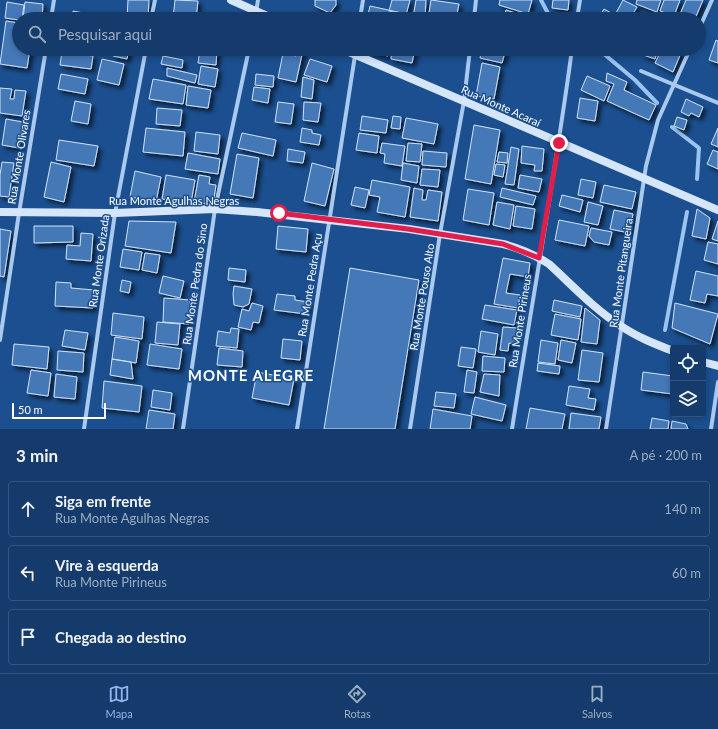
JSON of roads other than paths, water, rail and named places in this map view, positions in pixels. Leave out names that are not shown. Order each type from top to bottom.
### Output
[{"type":"street","points":[[52,12],[54,0]]},
{"type":"street","points":[[152,12],[155,0]]},
{"type":"street","points":[[231,0],[251,12]]},
{"type":"street","points":[[256,12],[258,0]]},
{"type":"street","points":[[361,12],[363,0]]},
{"type":"street","points":[[475,12],[476,0]]},
{"type":"street","points":[[578,12],[580,0]]},
{"type":"street","points":[[706,13],[712,0]]},
{"type":"street","name":"Rua Monte Olivares","points":[[0,340],[45,56]]},
{"type":"street","name":"Rua Monte Orizada","points":[[84,429],[116,213],[145,56]]},
{"type":"street","name":"Rua Monte Pedra do Sino","points":[[182,429],[215,210],[248,56]]},
{"type":"street","name":"Rua Monte Pedra Açu","points":[[297,429],[354,56]]},
{"type":"street","name":"Rua Monte Acaraí","points":[[364,56],[559,143],[718,210]]},
{"type":"street","name":"Rua Monte Pouso Alto","points":[[410,429],[440,234],[464,101],[469,56]]},
{"type":"street","name":"Rua Monte Pirineus","points":[[512,429],[559,143],[571,56]]},
{"type":"street","name":"Rua Monte Pitangueira","points":[[606,429],[644,179],[650,150],[658,120],[687,56]]},
{"type":"street","points":[[641,71],[718,104]]},
{"type":"street","name":"Rua Monte Agulhas Negras","points":[[0,212],[116,213],[215,210],[279,213],[440,234],[503,244],[539,258],[549,264],[607,316],[622,327],[645,340],[670,350]]},
{"type":"street","points":[[706,363],[718,366]]},
{"type":"street","points":[[711,429],[718,382]]},
{"type":"waterway","points":[[541,0],[547,12]]},
{"type":"waterway","points":[[606,56],[635,80],[657,103]]},
{"type":"waterway","points":[[672,127],[699,148],[697,179]]},
{"type":"waterway","points":[[665,330],[687,212]]},
{"type":"district","name":"MONTE ALEGRE","points":[[251,376]]}]
